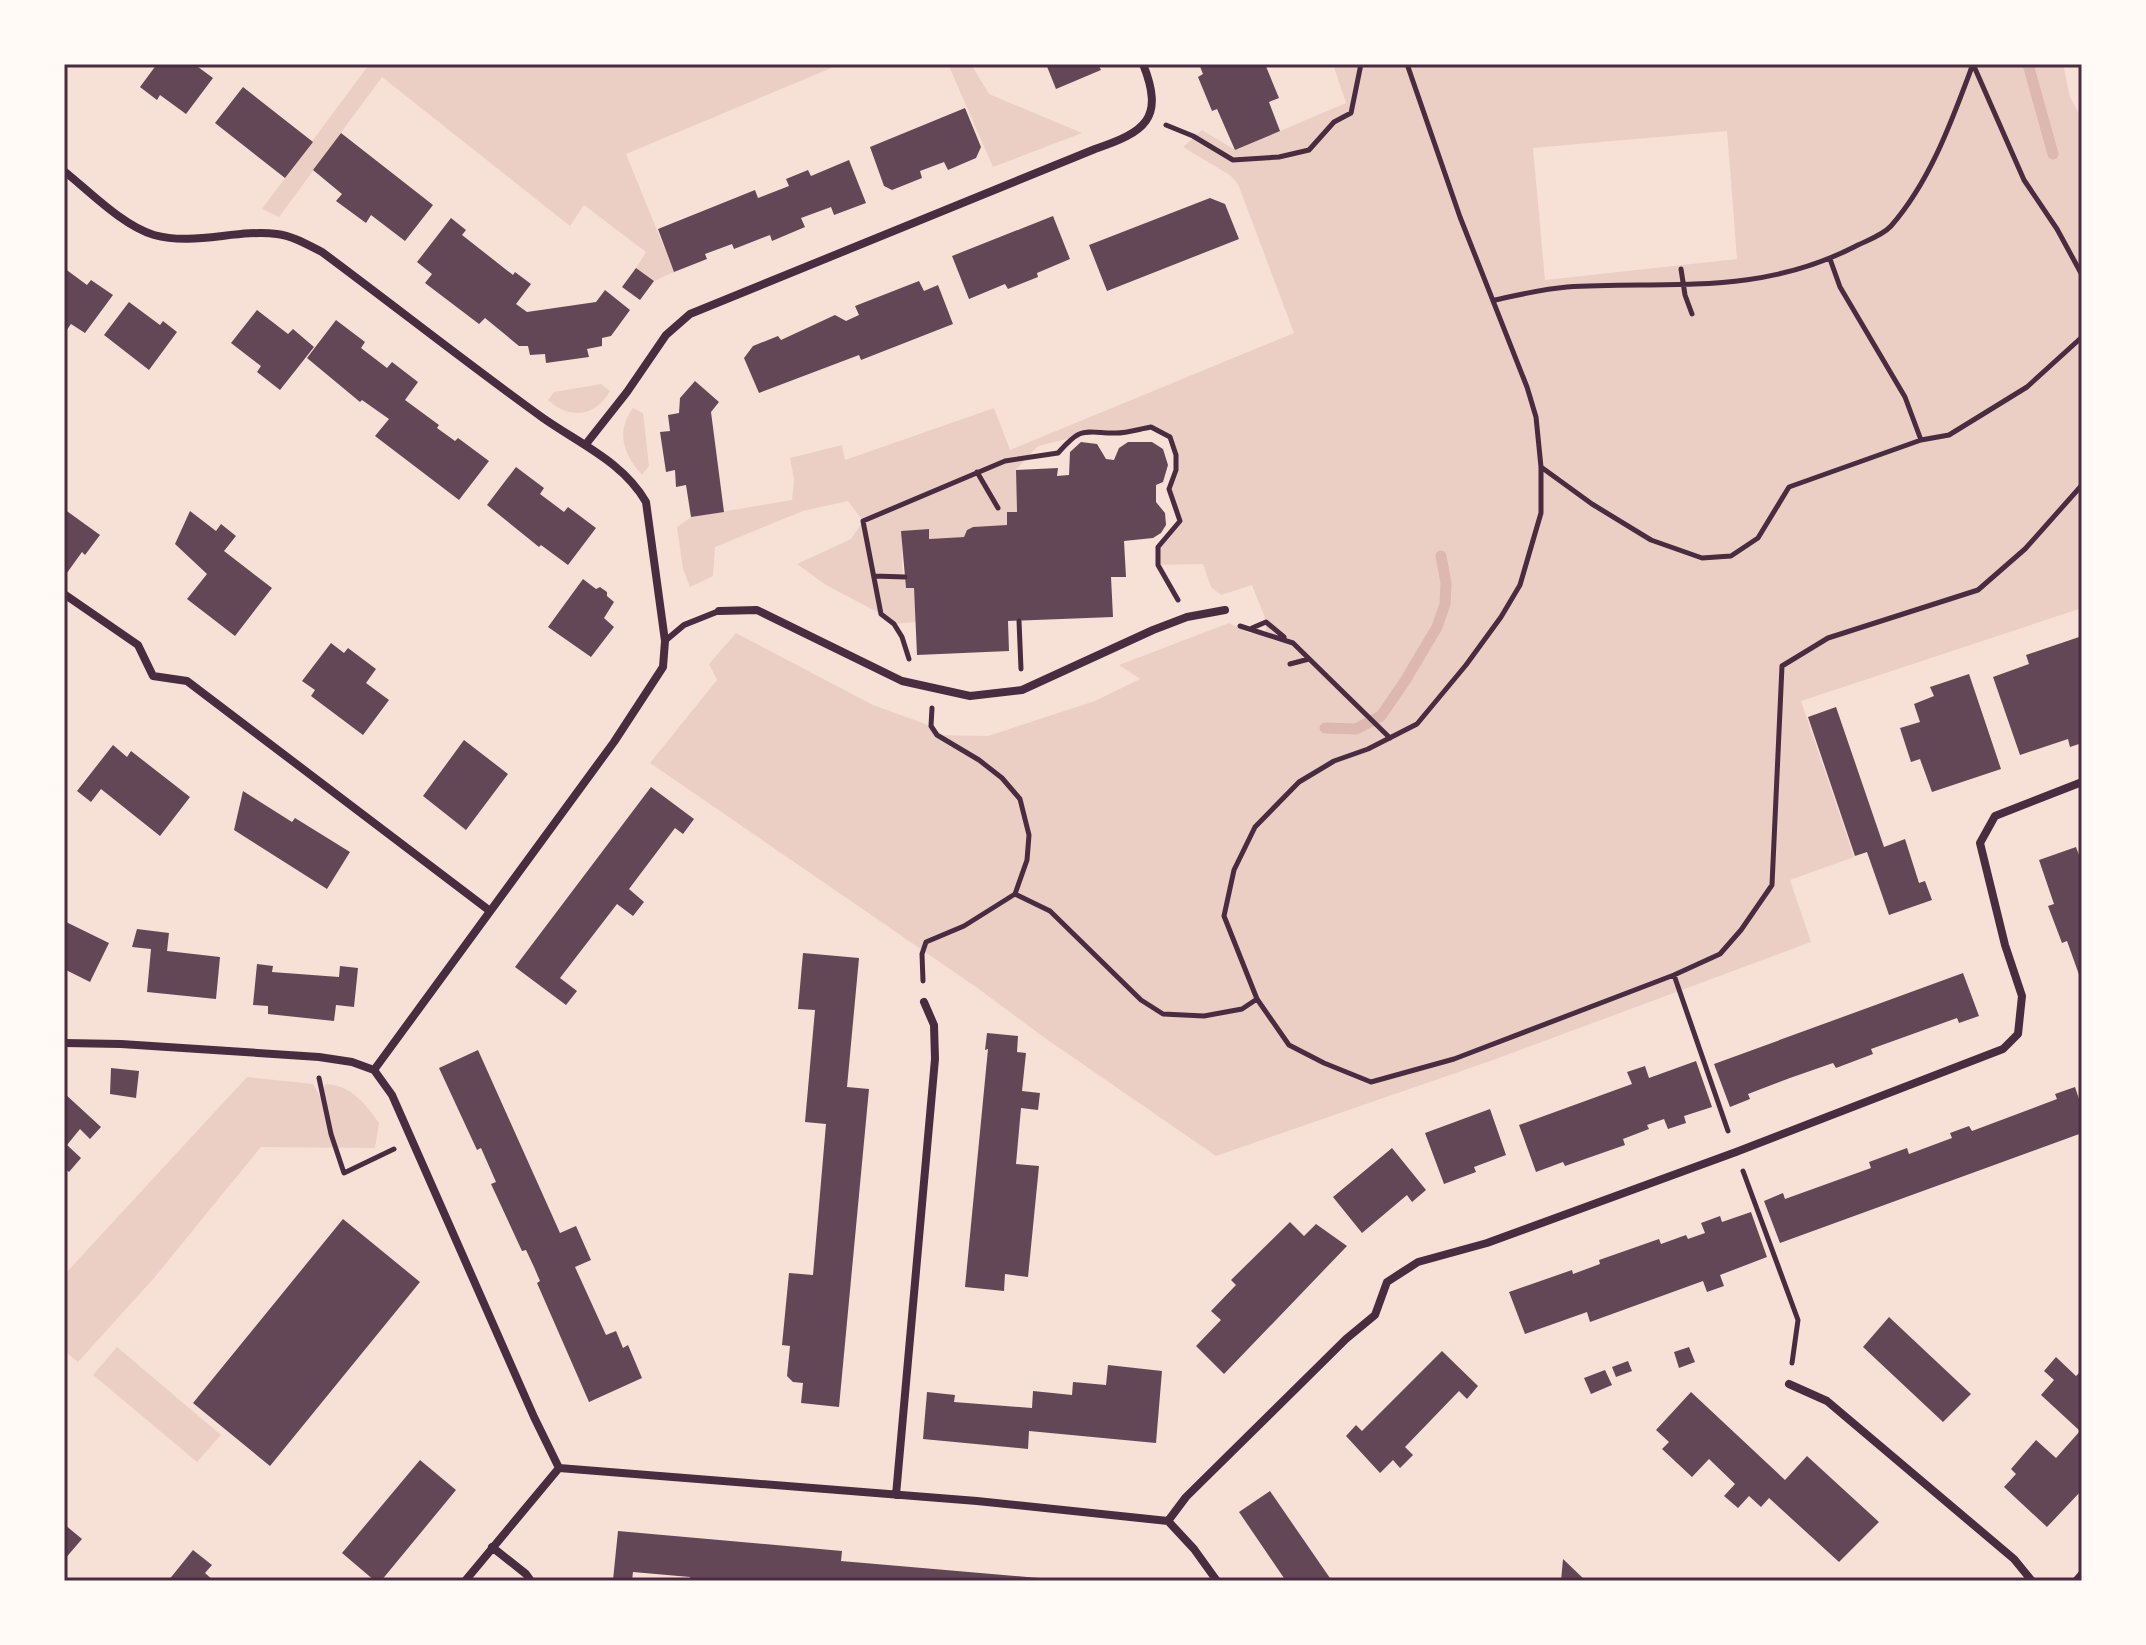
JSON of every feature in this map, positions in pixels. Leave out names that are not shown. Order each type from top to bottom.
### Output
[{"type":"street","points":[[586,444],[666,335],[690,314],[1095,149],[1129,138],[1149,118],[1154,91],[1143,64]]},
{"type":"street","points":[[64,171],[131,224],[152,234],[180,240],[277,234],[301,241],[322,252],[546,420],[586,444],[635,482],[646,502],[665,641],[663,667],[614,742],[374,1070]]},
{"type":"street","points":[[64,594],[138,645],[153,676],[187,681],[490,911]]},
{"type":"street","points":[[719,611],[757,610],[902,681],[970,696],[1022,690],[1153,630],[1187,617],[1225,610]]},
{"type":"street","points":[[1168,1521],[1186,1497],[1346,1339],[1375,1315],[1387,1282],[1418,1262],[1487,1243],[1736,1152],[2003,1049],[2018,1034],[2022,996],[2005,945],[1980,843],[1995,816],[2082,782]]},
{"type":"street","points":[[896,1495],[935,1059],[934,1025],[924,1002]]},
{"type":"street","points":[[64,1043],[319,1057],[352,1062],[374,1070],[392,1095],[559,1468]]},
{"type":"street","points":[[1789,1384],[1827,1401],[2014,1559],[2032,1581]]},
{"type":"street","points":[[559,1468],[1168,1521],[1194,1549],[1217,1581]]},
{"type":"street","points":[[465,1581],[559,1468]]},
{"type":"street","points":[[492,1547],[531,1581]]},
{"type":"street","points":[[2076,1581],[2082,1574]]},
{"type":"lane","points":[[665,641],[684,625],[719,611]]},
{"type":"path","points":[[1149,118],[1193,136],[1233,160],[1279,157],[1309,150],[1334,122],[1351,113],[1361,64]]},
{"type":"path","points":[[1407,64],[1460,217],[1495,300],[1536,417],[1541,513],[1520,585],[1466,665],[1417,724],[1334,761],[1299,782],[1255,827],[1234,870],[1224,916],[1257,999],[1289,1045],[1371,1082],[1454,1059],[1674,975],[1720,954],[1772,885],[1782,666],[1828,638],[1978,590],[2025,549],[2082,485]]},
{"type":"path","points":[[1495,300],[1564,287],[1684,285],[1764,279],[1830,259],[1888,229],[1916,192],[1946,135],[1973,64]]},
{"type":"path","points":[[1973,64],[2024,180],[2057,229],[2082,275]]},
{"type":"path","points":[[1830,259],[1840,287],[1905,397],[1921,440]]},
{"type":"path","points":[[1681,269],[1692,314]]},
{"type":"path","points":[[1541,467],[1592,504],[1651,540],[1702,558],[1731,556],[1758,538],[1789,487],[1921,440],[1949,435],[2027,387],[2082,337]]},
{"type":"path","points":[[910,664],[902,637],[894,624],[881,614],[863,521],[1005,461],[1058,453],[1071,438],[1087,430],[1117,434],[1151,427],[1170,437],[1176,455],[1176,470],[1169,489],[1180,521],[1158,547],[1158,565],[1187,617]]},
{"type":"path","points":[[977,472],[998,508]]},
{"type":"path","points":[[874,576],[905,577]]},
{"type":"path","points":[[1225,610],[1241,627],[1287,641]]},
{"type":"path","points":[[1019,621],[1022,690]]},
{"type":"path","points":[[1251,628],[1266,622],[1310,658],[1390,738]]},
{"type":"path","points":[[1290,664],[1310,658]]},
{"type":"path","points":[[924,1002],[922,954],[926,942],[964,926],[1015,894],[1027,860],[1029,835],[1020,799],[1002,778],[937,735],[931,726],[937,691]]},
{"type":"path","points":[[1015,894],[1050,911],[1141,1000],[1163,1014],[1204,1016],[1242,1009],[1257,999]]},
{"type":"path","points":[[1674,975],[1798,1320],[1789,1384]]},
{"type":"path","points":[[319,1057],[322,1099],[344,1173],[412,1141]]},
{"type":"shaded area","points":[[364,64],[841,64],[626,154],[674,272],[654,281],[636,268],[646,252],[584,205],[570,226],[382,77],[279,217],[262,209],[367,67]]},
{"type":"shaded area","points":[[948,64],[971,64],[989,94],[1082,133],[993,167]]},
{"type":"shaded area","points":[[1333,64],[2063,64],[2070,97],[2082,119],[2082,608],[1801,701],[1854,857],[1790,880],[1811,942],[1496,1059],[1216,1156],[650,763],[717,680],[709,664],[736,633],[873,705],[931,726],[937,735],[988,736],[1095,701],[1140,679],[1119,665],[1229,623],[1249,633],[1266,633],[1265,618],[1252,585],[1221,595],[1211,587],[1203,564],[1158,565],[1158,547],[1180,521],[1169,489],[1176,470],[1176,454],[1170,437],[1151,427],[1117,434],[1087,430],[1071,438],[1038,446],[1016,470],[1017,525],[973,527],[967,530],[964,537],[929,539],[929,529],[902,531],[902,567],[906,587],[914,588],[916,622],[894,624],[826,585],[797,564],[851,539],[863,521],[848,501],[803,511],[715,547],[713,576],[690,587],[683,569],[677,527],[691,517],[792,500],[794,479],[790,458],[842,445],[845,460],[994,408],[1010,450],[1294,333],[1238,184],[1230,175],[1183,147],[1202,130],[1235,150],[1346,103]],"holes":[[[1727,131],[1737,259],[1545,280],[1533,148]]]},
{"type":"shaded area","points":[[601,384],[610,391],[590,411],[565,411],[548,400],[554,392]]},
{"type":"shaded area","points":[[633,408],[643,413],[649,466],[642,475],[630,459],[624,443],[624,426]]},
{"type":"shaded area","points":[[247,1077],[313,1084],[321,1098],[325,1084],[350,1091],[379,1123],[375,1148],[261,1147],[154,1278],[78,1362],[64,1351],[64,1275]]},
{"type":"shaded area","points":[[117,1347],[221,1435],[197,1462],[93,1375]]},
{"type":"building","points":[[157,64],[194,64],[213,78],[186,114],[160,95],[157,100],[140,87]]},
{"type":"building","points":[[1046,64],[1098,64],[1101,70],[1056,89]]},
{"type":"building","points":[[1199,64],[1265,64],[1279,98],[1269,102],[1280,131],[1235,150],[1217,109],[1212,111],[1198,77],[1203,74]]},
{"type":"building","points":[[243,87],[313,142],[285,178],[215,123]]},
{"type":"building","points":[[965,108],[981,147],[976,158],[948,170],[944,162],[920,171],[922,178],[892,190],[884,186],[870,147]]},
{"type":"building","points":[[341,133],[433,205],[405,241],[371,215],[366,223],[336,201],[342,194],[313,170]]},
{"type":"building","points":[[849,160],[866,203],[834,215],[831,207],[801,218],[805,227],[772,241],[770,235],[734,249],[732,244],[705,254],[707,259],[674,272],[658,229],[755,190],[758,198],[789,186],[786,179],[808,170],[811,176]]},
{"type":"building","points":[[1210,198],[1225,204],[1239,239],[1107,291],[1089,245]]},
{"type":"building","points":[[1053,216],[1070,259],[1008,289],[1005,284],[969,299],[952,256]]},
{"type":"building","points":[[451,218],[466,230],[462,235],[513,275],[515,272],[531,284],[516,304],[527,312],[596,302],[605,290],[630,310],[611,336],[602,338],[602,346],[587,349],[589,357],[546,363],[545,354],[530,355],[528,346],[519,346],[485,318],[479,324],[425,283],[432,274],[417,262]]},
{"type":"building","points":[[64,268],[87,285],[91,280],[113,295],[85,333],[71,324],[64,334]]},
{"type":"building","points":[[636,268],[654,281],[640,300],[622,287]]},
{"type":"building","points":[[919,281],[924,291],[938,285],[953,324],[861,360],[859,355],[759,393],[744,358],[753,346],[778,336],[781,340],[835,315],[846,321],[859,315],[855,306]]},
{"type":"building","points":[[129,302],[160,325],[163,321],[177,332],[149,370],[104,335]]},
{"type":"building","points":[[257,310],[288,334],[293,329],[314,347],[280,390],[257,372],[261,366],[231,343]]},
{"type":"building","points":[[336,320],[365,342],[361,348],[387,368],[392,362],[418,382],[405,400],[439,425],[437,428],[455,441],[458,438],[489,461],[459,500],[375,436],[389,419],[362,400],[360,402],[307,358]]},
{"type":"building","points":[[695,381],[719,402],[711,412],[724,512],[691,517],[686,485],[676,487],[675,470],[666,472],[660,432],[670,431],[668,415],[679,413],[680,398]]},
{"type":"building","points":[[1081,442],[1097,444],[1106,459],[1114,460],[1119,448],[1128,442],[1152,442],[1163,449],[1168,465],[1163,482],[1156,485],[1156,502],[1165,513],[1166,525],[1153,538],[1124,541],[1126,577],[1111,577],[1113,617],[1008,621],[1009,651],[917,655],[914,588],[906,588],[901,531],[929,529],[929,539],[964,537],[967,530],[973,527],[1007,525],[1007,512],[1017,512],[1016,470],[1058,468],[1057,476],[1069,475],[1070,452]]},
{"type":"building","points":[[516,467],[544,488],[540,494],[564,512],[568,507],[596,528],[568,565],[541,545],[539,547],[487,505]]},
{"type":"building","points":[[64,509],[100,535],[85,555],[82,552],[64,577]]},
{"type":"building","points":[[190,511],[216,531],[221,524],[236,536],[224,551],[272,588],[235,636],[187,599],[207,574],[175,544]]},
{"type":"building","points":[[583,579],[596,589],[600,587],[607,592],[614,602],[604,618],[614,627],[591,657],[548,627]]},
{"type":"building","points":[[2082,636],[2082,743],[2070,747],[2068,739],[2020,755],[1993,677],[2029,664],[2026,655]]},
{"type":"building","points":[[331,643],[344,653],[348,648],[376,669],[366,683],[389,700],[363,735],[311,696],[315,690],[302,681]]},
{"type":"building","points":[[1969,674],[2001,769],[1932,792],[1920,759],[1911,762],[1900,728],[1920,722],[1914,704],[1934,696],[1930,687]]},
{"type":"building","points":[[1836,707],[1884,847],[1905,839],[1919,883],[1925,881],[1932,900],[1889,915],[1867,852],[1855,856],[1808,717]]},
{"type":"building","points":[[464,740],[508,774],[466,830],[423,796]]},
{"type":"building","points":[[113,745],[127,757],[131,751],[190,797],[160,836],[101,789],[91,802],[77,791]]},
{"type":"building","points":[[651,787],[694,819],[683,834],[675,828],[629,889],[644,902],[633,916],[617,904],[560,978],[577,991],[566,1005],[515,967]]},
{"type":"building","points":[[243,791],[292,822],[295,818],[350,852],[327,889],[234,830]]},
{"type":"building","points":[[2076,847],[2082,863],[2082,983],[2067,941],[2062,943],[2048,906],[2054,904],[2039,860]]},
{"type":"building","points":[[64,921],[109,943],[90,982],[64,969]]},
{"type":"building","points":[[137,929],[169,933],[167,951],[220,957],[216,999],[147,992],[151,949],[132,947]]},
{"type":"building","points":[[803,953],[859,958],[847,1087],[869,1089],[839,1407],[801,1403],[803,1383],[793,1382],[787,1376],[790,1346],[782,1345],[789,1273],[813,1275],[826,1124],[805,1122],[815,1010],[798,1009]]},
{"type":"building","points":[[257,964],[273,966],[272,972],[339,977],[340,966],[358,968],[354,1007],[336,1005],[334,1021],[268,1014],[268,1006],[253,1005]]},
{"type":"building","points":[[1963,973],[1979,1016],[1959,1023],[1957,1018],[1871,1049],[1873,1054],[1836,1068],[1833,1063],[1790,1078],[1748,1094],[1750,1099],[1730,1107],[1714,1064]]},
{"type":"building","points":[[987,1033],[1018,1036],[1017,1052],[1026,1053],[1022,1091],[1040,1093],[1038,1110],[1021,1108],[1016,1164],[1039,1166],[1028,1277],[1005,1274],[1004,1291],[965,1287]]},
{"type":"building","points":[[478,1050],[560,1233],[576,1226],[591,1260],[575,1267],[606,1335],[616,1331],[623,1348],[628,1345],[642,1378],[589,1402],[537,1283],[540,1281],[534,1267],[526,1250],[522,1251],[491,1184],[496,1182],[481,1148],[477,1150],[439,1068]]},
{"type":"building","points":[[1696,1061],[1712,1107],[1684,1116],[1686,1123],[1668,1129],[1664,1119],[1647,1125],[1649,1129],[1623,1139],[1625,1145],[1565,1166],[1563,1162],[1536,1172],[1519,1125],[1632,1084],[1627,1072],[1645,1066],[1649,1078]]},
{"type":"building","points":[[111,1068],[139,1071],[136,1098],[110,1094]]},
{"type":"building","points":[[2075,1087],[2082,1108],[2082,1133],[1780,1243],[1764,1201],[1783,1193],[1785,1199],[1871,1168],[1869,1162],[1907,1148],[1909,1154],[1952,1138],[1950,1133],[1969,1126],[1972,1131],[2057,1099],[2055,1094]]},
{"type":"building","points":[[64,1093],[101,1127],[90,1139],[80,1129],[67,1145],[81,1158],[69,1172],[64,1168]]},
{"type":"building","points":[[1490,1109],[1506,1155],[1474,1167],[1476,1172],[1444,1184],[1425,1133]]},
{"type":"building","points":[[1392,1148],[1426,1190],[1412,1202],[1407,1195],[1362,1233],[1333,1197]]},
{"type":"building","points":[[1751,1212],[1767,1257],[1720,1275],[1724,1286],[1707,1292],[1703,1281],[1590,1322],[1587,1312],[1525,1334],[1509,1292],[1572,1270],[1573,1274],[1600,1264],[1599,1260],[1659,1239],[1661,1244],[1686,1235],[1688,1239],[1705,1233],[1701,1223],[1720,1216],[1722,1222]]},
{"type":"building","points":[[343,1219],[420,1282],[270,1466],[193,1403]]},
{"type":"building","points":[[1290,1222],[1304,1236],[1316,1224],[1347,1246],[1224,1374],[1196,1346],[1221,1320],[1211,1311],[1236,1285],[1231,1280]]},
{"type":"building","points":[[1889,1317],[1971,1394],[1943,1422],[1863,1347]]},
{"type":"building","points":[[1689,1347],[1695,1362],[1679,1368],[1674,1352]]},
{"type":"building","points":[[1442,1351],[1478,1386],[1467,1399],[1459,1391],[1405,1447],[1413,1455],[1400,1468],[1393,1460],[1380,1473],[1346,1436],[1356,1425],[1362,1431]]},
{"type":"building","points":[[2056,1357],[2076,1376],[2082,1370],[2082,1490],[2047,1527],[2004,1487],[2016,1474],[2011,1469],[2036,1440],[2056,1458],[2080,1431],[2041,1395],[2054,1380],[2044,1371]]},
{"type":"building","points":[[1628,1361],[1632,1371],[1616,1377],[1612,1367]]},
{"type":"building","points":[[1108,1365],[1162,1371],[1156,1443],[1029,1431],[1028,1449],[923,1439],[927,1392],[955,1395],[954,1402],[1032,1408],[1033,1391],[1072,1395],[1073,1382],[1106,1385]]},
{"type":"building","points":[[1605,1370],[1612,1385],[1591,1394],[1584,1378]]},
{"type":"building","points":[[1691,1392],[1785,1480],[1807,1456],[1879,1522],[1839,1562],[1769,1498],[1761,1507],[1749,1496],[1738,1508],[1724,1496],[1735,1484],[1709,1459],[1692,1477],[1662,1449],[1669,1442],[1656,1430]]},
{"type":"building","points":[[420,1460],[456,1490],[381,1581],[375,1581],[342,1553]]},
{"type":"building","points":[[1270,1491],[1332,1581],[1286,1581],[1239,1512]]},
{"type":"building","points":[[64,1524],[82,1539],[64,1560]]},
{"type":"building","points":[[618,1531],[842,1551],[841,1561],[1050,1579],[690,1581],[690,1577],[633,1572],[632,1581],[613,1580]]},
{"type":"building","points":[[193,1550],[212,1565],[205,1573],[214,1581],[168,1581]]},
{"type":"building","points":[[1563,1559],[1586,1581],[1561,1581]]},
{"type":"waterway","points":[[2028,64],[2053,154]]},
{"type":"waterway","points":[[1325,728],[1356,729],[1381,716],[1405,681],[1437,627],[1445,604],[1446,583],[1441,556]]}]
